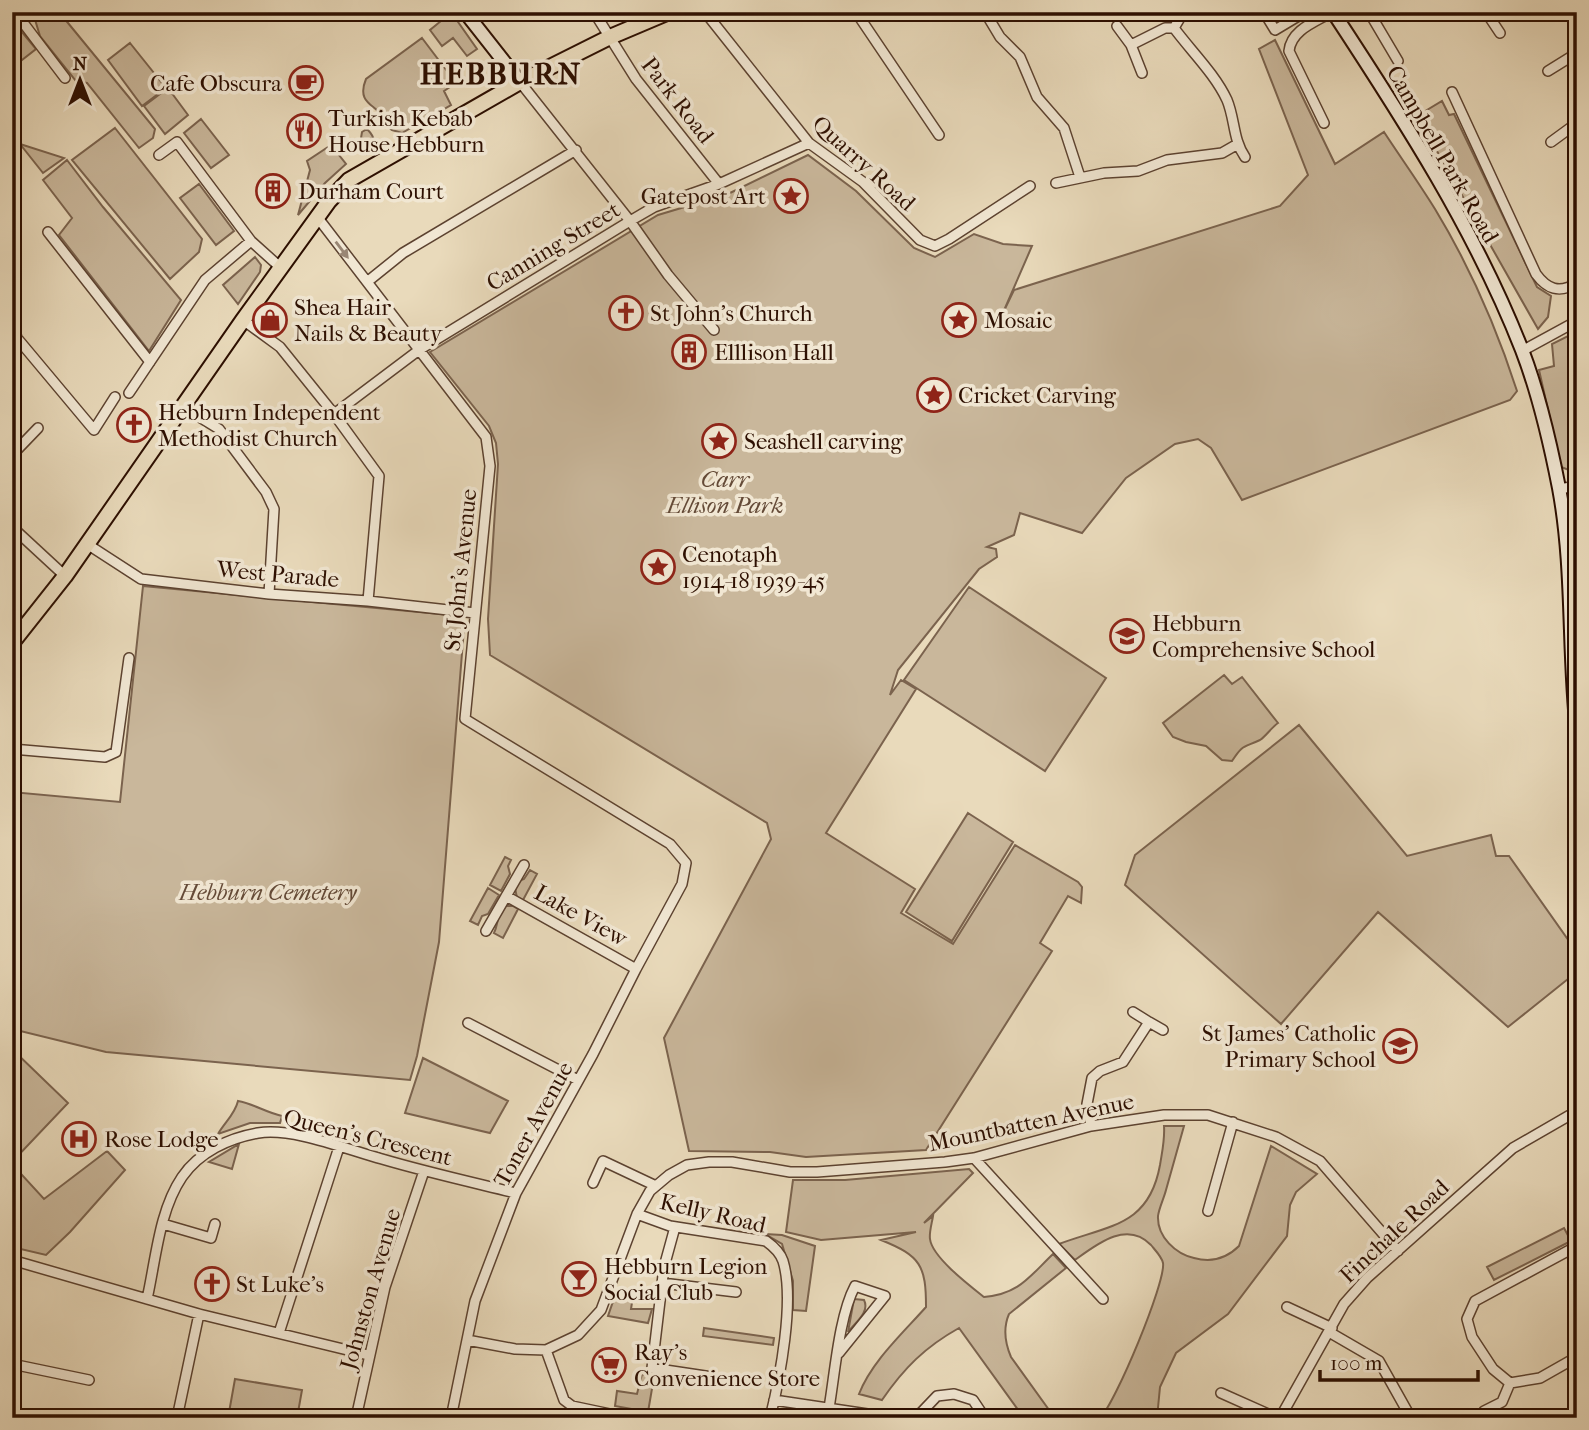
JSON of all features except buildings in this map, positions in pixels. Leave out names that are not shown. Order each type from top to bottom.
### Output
[{"type":"main road","points":[[12,643],[65,576],[329,201],[349,180],[367,167],[520,82],[610,37],[669,12]]},
{"type":"street","points":[[15,12],[65,78]]},
{"type":"street","points":[[465,12],[576,150],[668,275],[714,330]]},
{"type":"street","name":"Park Road","points":[[594,12],[636,79],[719,184]]},
{"type":"street","name":"Quarry Road","points":[[705,12],[809,143],[863,182],[920,240],[935,246],[1030,186]]},
{"type":"street","points":[[856,12],[939,135]]},
{"type":"street","points":[[985,12],[1000,37],[1020,57],[1037,97],[1064,128],[1080,177]]},
{"type":"street","points":[[1264,12],[1275,30],[1305,12]]},
{"type":"street","points":[[1324,123],[1289,51],[1290,41],[1296,34],[1333,12]]},
{"type":"street","name":"Campbell Park Road","points":[[1333,12],[1463,222],[1522,351],[1547,432],[1566,535],[1572,685],[1577,732]]},
{"type":"street","points":[[1384,12],[1371,16],[1398,61]]},
{"type":"street","points":[[1486,12],[1500,33]]},
{"type":"street","points":[[1174,28],[1183,13]]},
{"type":"street","points":[[1117,26],[1131,45],[1142,73]]},
{"type":"street","points":[[1131,45],[1165,28],[1174,28]]},
{"type":"street","points":[[1174,28],[1227,100],[1237,145],[1245,157]]},
{"type":"street","points":[[1548,71],[1576,54],[1577,67]]},
{"type":"street","points":[[1452,92],[1536,274],[1546,286],[1557,290],[1577,284]]},
{"type":"street","points":[[1551,142],[1577,123]]},
{"type":"street","points":[[159,155],[177,142],[251,241],[281,268]]},
{"type":"street","name":"Canning Street","points":[[334,414],[419,350],[630,221],[654,208],[719,184],[809,143]]},
{"type":"street","points":[[1056,183],[1080,177],[1138,171],[1167,160],[1222,153],[1237,145]]},
{"type":"street","points":[[367,282],[403,253],[576,150]]},
{"type":"street","name":"St John's Avenue","points":[[318,218],[485,437],[490,466],[465,719],[670,844],[686,863]]},
{"type":"street","points":[[48,232],[150,362]]},
{"type":"street","points":[[129,393],[205,280],[251,241]]},
{"type":"street","points":[[243,320],[280,347],[379,475],[368,601]]},
{"type":"street","points":[[1522,351],[1577,321]]},
{"type":"street","points":[[12,323],[17,338],[94,430],[115,397]]},
{"type":"street","points":[[183,407],[219,429],[266,492],[274,509],[269,594]]},
{"type":"street","points":[[12,455],[38,428]]},
{"type":"street","points":[[1559,489],[1577,486]]},
{"type":"street","points":[[12,527],[65,576]]},
{"type":"street","name":"West Parade","points":[[87,544],[141,579],[475,613]]},
{"type":"street","points":[[12,750],[105,757],[116,752],[129,658]]},
{"type":"street","name":"Toner Avenue","points":[[451,1418],[475,1301],[516,1193],[682,884],[686,863]]},
{"type":"street","name":"Lake View","points":[[486,931],[524,865]]},
{"type":"street","name":"Lake View","points":[[506,896],[636,969]]},
{"type":"street","points":[[1133,1012],[1163,1030]]},
{"type":"street","points":[[1091,1126],[1087,1104],[1092,1078],[1100,1071],[1123,1062],[1149,1022]]},
{"type":"street","points":[[468,1023],[578,1080]]},
{"type":"street","name":"Finchale Road","points":[[1279,1418],[1344,1304],[1367,1278],[1513,1148],[1577,1111]]},
{"type":"street","name":"Mountbatten Avenue","points":[[467,1340],[515,1349],[546,1350],[578,1335],[601,1310],[637,1214],[650,1191],[687,1165],[732,1162],[790,1172],[817,1172],[974,1158],[1091,1126],[1164,1115],[1208,1115],[1233,1122],[1276,1137],[1320,1161],[1398,1251]]},
{"type":"street","points":[[1208,1211],[1233,1122]]},
{"type":"street","name":"Queen's Crescent","points":[[147,1298],[167,1208],[182,1177],[197,1160],[214,1147],[260,1132],[292,1133],[425,1171],[516,1193]]},
{"type":"street","points":[[279,1333],[339,1147]]},
{"type":"street","points":[[974,1158],[1104,1298]]},
{"type":"street","points":[[593,1183],[603,1161],[656,1186]]},
{"type":"street","name":"Johnston Avenue","points":[[356,1418],[385,1287],[425,1171]]},
{"type":"street","name":"Kelly Road","points":[[637,1214],[675,1227],[766,1241],[777,1249],[783,1262],[786,1293],[782,1358],[770,1418]]},
{"type":"street","points":[[163,1224],[211,1238],[215,1224]]},
{"type":"street","points":[[675,1227],[664,1267],[652,1368],[712,1377]]},
{"type":"street","points":[[1577,1246],[1475,1301],[1467,1319],[1472,1337],[1493,1369],[1510,1383],[1541,1378],[1577,1357]]},
{"type":"street","points":[[12,1260],[199,1314],[368,1355]]},
{"type":"street","points":[[662,1283],[736,1292]]},
{"type":"street","points":[[829,1408],[846,1309],[855,1286],[885,1296],[839,1353]]},
{"type":"street","points":[[1286,1307],[1331,1330],[1379,1361],[1411,1418]]},
{"type":"street","points":[[177,1418],[199,1314]]},
{"type":"street","points":[[546,1350],[564,1400],[572,1406],[629,1418]]},
{"type":"street","points":[[12,1364],[89,1380]]},
{"type":"street","points":[[1487,1418],[1484,1411],[1502,1402],[1510,1383]]},
{"type":"street","points":[[1222,1393],[1279,1418]]},
{"type":"street","points":[[916,1418],[937,1396],[954,1394],[973,1400],[985,1418]]},
{"type":"street","points":[[774,1400],[881,1418]]},
{"type":"green space","points":[[59,12],[155,129],[153,138],[139,148],[87,83],[76,81],[40,36],[33,13]]},
{"type":"green space","points":[[433,12],[451,12],[477,49],[467,56],[453,38],[442,46],[430,30],[441,21]]},
{"type":"green space","points":[[22,32],[36,49],[13,67],[12,39]]},
{"type":"green space","points":[[422,38],[456,83],[444,91],[451,105],[402,133],[384,124],[380,113],[366,101],[363,88],[366,79]]},
{"type":"green space","name":"Carr Ellison Park","points":[[1275,40],[1335,164],[1384,132],[1435,209],[1471,275],[1501,344],[1517,391],[1510,400],[1242,500],[1211,448],[1198,439],[1175,444],[1126,478],[1082,533],[1020,513],[1014,535],[987,547],[996,549],[997,557],[979,569],[898,670],[890,695],[901,680],[916,689],[826,833],[915,889],[901,913],[953,944],[1015,845],[1078,882],[1082,887],[1081,903],[1068,896],[1040,943],[1052,951],[926,1150],[806,1157],[770,1152],[689,1151],[664,1038],[771,839],[767,823],[490,655],[488,619],[498,464],[496,443],[489,426],[430,352],[658,215],[728,194],[808,155],[856,191],[914,248],[935,257],[974,234],[1003,244],[1032,246],[1002,315],[1014,290],[1280,206],[1308,175],[1259,49]]},
{"type":"green space","points":[[130,43],[166,88],[142,106],[108,60]]},
{"type":"green space","points":[[168,88],[188,115],[165,134],[144,106]]},
{"type":"green space","points":[[1442,101],[1449,115],[1454,114],[1537,287],[1551,296],[1548,317],[1538,329],[1417,116]]},
{"type":"green space","points":[[201,119],[229,155],[211,168],[184,133]]},
{"type":"green space","points":[[115,128],[202,239],[199,252],[170,279],[72,160]]},
{"type":"green space","points":[[367,129],[374,142],[373,148],[367,154],[360,144],[362,132]]},
{"type":"green space","points":[[20,144],[64,158],[43,173]]},
{"type":"green space","points":[[331,145],[346,164],[325,183],[298,215],[310,170],[307,161]]},
{"type":"green space","points":[[67,160],[181,300],[149,351],[59,235],[72,218],[43,180]]},
{"type":"green space","points":[[199,184],[234,231],[216,245],[180,198]]},
{"type":"green space","points":[[255,257],[261,265],[260,272],[238,304],[223,285]]},
{"type":"green space","points":[[1574,333],[1577,339],[1577,473],[1561,467],[1539,370],[1554,366],[1552,344]]},
{"type":"green space","name":"Hebburn Cemetery","points":[[143,586],[451,615],[464,628],[439,942],[410,1080],[106,1052],[12,1029],[12,792],[120,802]]},
{"type":"green space","points":[[969,587],[1106,678],[1045,771],[904,680]]},
{"type":"green space","points":[[1224,675],[1232,684],[1242,677],[1278,723],[1260,740],[1241,749],[1232,761],[1222,760],[1206,746],[1173,737],[1163,723]]},
{"type":"green space","points":[[1299,725],[1407,856],[1491,835],[1496,856],[1509,856],[1576,951],[1568,979],[1508,1027],[1378,912],[1281,1024],[1125,885],[1135,855]]},
{"type":"green space","points":[[968,813],[1013,842],[952,941],[906,912]]},
{"type":"green space","points":[[505,857],[511,860],[508,866],[510,874],[501,891],[490,885]]},
{"type":"green space","points":[[530,870],[537,874],[523,900],[517,898],[515,888]]},
{"type":"green space","points":[[488,888],[499,895],[478,925],[470,921]]},
{"type":"green space","points":[[506,906],[518,909],[503,938],[494,933],[499,915]]},
{"type":"green space","points":[[12,1049],[68,1103],[12,1162]]},
{"type":"green space","points":[[423,1058],[508,1101],[490,1133],[405,1113]]},
{"type":"green space","points":[[238,1101],[282,1116],[280,1123],[250,1123],[218,1134]]},
{"type":"green space","points":[[1164,1126],[1184,1126],[1158,1216],[1159,1224],[1169,1243],[1187,1256],[1218,1259],[1239,1246],[1271,1146],[1317,1174],[1296,1192],[1290,1205],[1287,1236],[1228,1314],[1176,1353],[1160,1387],[1157,1418],[1100,1418],[1117,1391],[1138,1342],[1157,1293],[1163,1263],[1151,1245],[1132,1235],[1112,1237],[1075,1260],[1059,1244],[1110,1227],[1137,1212],[1155,1185]]},
{"type":"green space","points":[[239,1144],[232,1169],[209,1162]]},
{"type":"green space","points":[[107,1151],[125,1170],[70,1232],[46,1255],[12,1247],[12,1164],[44,1199]]},
{"type":"green space","points":[[969,1169],[973,1173],[924,1223],[933,1216],[930,1236],[932,1246],[953,1271],[984,1297],[1015,1288],[1053,1254],[1066,1268],[1009,1314],[1005,1330],[1011,1357],[1052,1414],[1059,1418],[1024,1418],[959,1328],[916,1359],[882,1400],[859,1394],[880,1359],[926,1307],[925,1281],[918,1264],[905,1251],[881,1240],[916,1232],[821,1240],[786,1232],[793,1180],[845,1180]]},
{"type":"green space","points":[[1564,1228],[1571,1241],[1494,1280],[1487,1267]]},
{"type":"green space","points":[[765,1234],[782,1235],[815,1246],[806,1311],[793,1310],[793,1281],[782,1244]]},
{"type":"green space","points":[[616,1293],[633,1296],[631,1309],[652,1309],[648,1323],[608,1316]]},
{"type":"green space","points":[[854,1299],[864,1300],[865,1309],[848,1332]]},
{"type":"green space","points":[[704,1328],[774,1338],[773,1345],[703,1336]]},
{"type":"green space","points":[[642,1374],[654,1377],[648,1412],[615,1406],[617,1391],[637,1394]]},
{"type":"green space","points":[[235,1379],[302,1390],[297,1418],[228,1418]]},
{"type":"green space","points":[[783,1409],[813,1414],[813,1418],[776,1418],[778,1412]]},
{"type":"place","name":"Cafe Obscura","points":[[306,83]]},
{"type":"place","name":"Turkish Kebab House Hebburn","points":[[304,131]]},
{"type":"place","name":"Durham Court","points":[[273,191]]},
{"type":"place","name":"Gatepost Art","points":[[791,196]]},
{"type":"place","name":"St John's Church","points":[[626,313]]},
{"type":"place","name":"Shea Hair Nails & Beauty","points":[[270,320]]},
{"type":"place","name":"Mosaic","points":[[959,320]]},
{"type":"place","name":"Elllison Hall","points":[[689,352]]},
{"type":"place","name":"Cricket Carving","points":[[934,395]]},
{"type":"place","name":"Hebburn Independent Methodist Church","points":[[134,425]]},
{"type":"place","name":"Seashell carving","points":[[719,441]]},
{"type":"place","name":"Cenotaph 1914-18 1939-45","points":[[658,567]]},
{"type":"place","name":"Hebburn Comprehensive School","points":[[1127,636]]},
{"type":"place","name":"St James' Catholic Primary School","points":[[1400,1046]]},
{"type":"place","name":"Rose Lodge","points":[[79,1139]]},
{"type":"place","name":"Hebburn Legion Social Club","points":[[579,1279]]},
{"type":"place","name":"St Luke's","points":[[212,1284]]},
{"type":"place","name":"Ray's Convenience Store","points":[[609,1365]]},
{"type":"district","name":"HEBBURN","points":[[501,74]]}]
